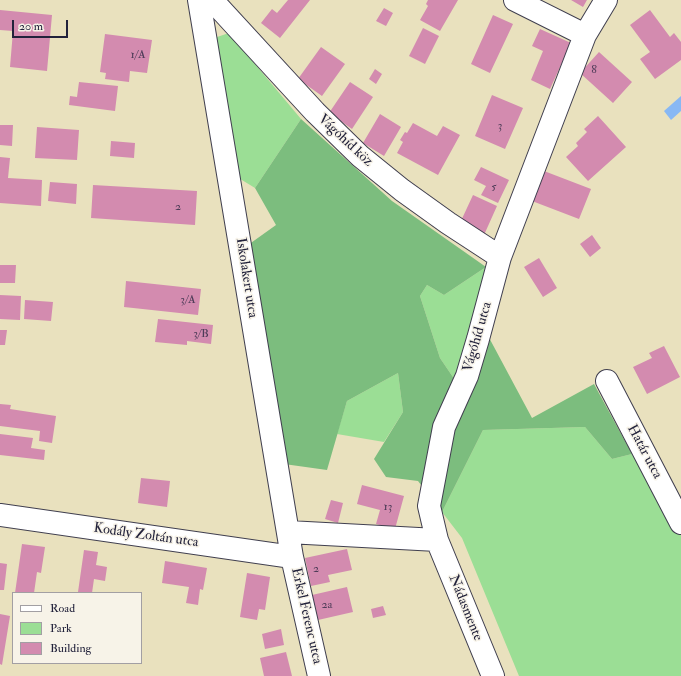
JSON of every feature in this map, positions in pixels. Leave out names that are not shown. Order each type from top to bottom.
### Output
[{"type":"street","name":"Iskolakert utca","points":[[199,0],[292,557]]},
{"type":"street","name":"Vágóhíd köz","points":[[212,0],[315,112],[360,156],[448,223],[500,257]]},
{"type":"street","points":[[514,0],[585,35]]},
{"type":"street","name":"Vágóhíd utca","points":[[437,540],[430,506],[444,427],[467,376],[500,257],[585,35],[606,0]]},
{"type":"street","name":"Határ utca","points":[[606,381],[681,523]]},
{"type":"street","name":"Kodály Zoltán utca","points":[[0,515],[292,557]]},
{"type":"street","points":[[288,532],[437,540]]},
{"type":"street","name":"Nádasmente","points":[[437,540],[493,676]]},
{"type":"street","name":"Erkel Ferenc utca","points":[[292,557],[319,676]]},
{"type":"green space","points":[[229,33],[301,119],[255,188],[237,177],[214,38]]},
{"type":"green space","points":[[301,119],[392,201],[486,267],[444,295],[427,285],[420,296],[440,358],[457,383],[486,332],[532,418],[594,384],[632,454],[612,459],[585,427],[483,430],[442,512],[418,481],[386,477],[374,459],[403,412],[398,373],[347,401],[327,470],[284,464],[248,245],[276,225],[255,188]]},
{"type":"green space","points":[[486,267],[457,383],[440,358],[420,296],[427,285],[444,295]]},
{"type":"green space","points":[[398,373],[403,412],[384,442],[337,434],[347,401]]},
{"type":"green space","points":[[585,427],[612,459],[632,454],[674,531],[681,535],[681,676],[519,676],[462,538],[442,512],[483,430]]},
{"type":"water","points":[[681,96],[681,111],[671,120],[664,111]]},
{"type":"building","points":[[288,0],[310,0],[280,38],[261,23],[272,9],[277,13]]},
{"type":"building","points":[[428,0],[458,0],[440,31],[420,20],[428,6],[426,4]]},
{"type":"building","points":[[571,0],[587,0],[583,7]]},
{"type":"building","points":[[384,8],[393,13],[386,26],[376,21]]},
{"type":"building","points":[[0,10],[52,15],[47,71],[10,67],[13,31],[0,30]]},
{"type":"building","points":[[650,10],[670,37],[674,33],[681,42],[681,60],[655,79],[640,59],[650,52],[630,25]]},
{"type":"building","points":[[493,15],[513,24],[490,73],[471,64]]},
{"type":"building","points":[[423,28],[439,36],[425,64],[409,56]]},
{"type":"building","points":[[540,29],[571,43],[550,89],[531,80],[543,51],[532,46]]},
{"type":"building","points":[[105,34],[152,40],[147,73],[130,71],[129,82],[105,79],[106,73],[100,72]]},
{"type":"building","points":[[321,47],[345,64],[322,96],[298,79]]},
{"type":"building","points":[[599,52],[632,82],[613,103],[580,73]]},
{"type":"building","points":[[375,69],[382,74],[376,84],[369,79]]},
{"type":"building","points":[[79,82],[118,86],[115,111],[69,105],[70,96],[77,97]]},
{"type":"building","points":[[350,82],[373,97],[352,129],[329,113]]},
{"type":"building","points":[[492,95],[523,108],[505,149],[475,136]]},
{"type":"building","points":[[380,114],[401,127],[384,156],[363,143]]},
{"type":"building","points":[[598,116],[626,147],[588,181],[566,157],[578,146],[576,143],[587,132],[584,129]]},
{"type":"building","points":[[413,123],[437,136],[443,126],[460,135],[438,175],[397,153],[403,142],[400,140],[405,132],[407,133]]},
{"type":"building","points":[[0,125],[13,125],[12,146],[0,145]]},
{"type":"building","points":[[37,127],[79,130],[77,160],[35,158]]},
{"type":"building","points":[[111,141],[135,143],[134,158],[110,156]]},
{"type":"building","points":[[0,157],[10,158],[8,178],[42,180],[41,206],[0,203]]},
{"type":"building","points":[[481,167],[509,180],[498,203],[481,195],[486,186],[474,180]]},
{"type":"building","points":[[544,171],[591,189],[579,219],[532,201]]},
{"type":"building","points":[[50,182],[77,184],[76,204],[48,201]]},
{"type":"building","points":[[93,185],[197,191],[195,225],[91,218]]},
{"type":"building","points":[[473,195],[497,206],[484,235],[460,223]]},
{"type":"building","points":[[592,235],[601,248],[590,257],[580,244]]},
{"type":"building","points":[[539,258],[557,288],[543,297],[524,267]]},
{"type":"building","points":[[0,265],[16,265],[15,283],[0,283]]},
{"type":"building","points":[[126,281],[201,289],[198,315],[124,307]]},
{"type":"building","points":[[0,295],[21,296],[20,320],[0,319]]},
{"type":"building","points":[[25,300],[53,302],[51,321],[24,319]]},
{"type":"building","points":[[158,319],[213,325],[211,344],[187,341],[187,345],[155,342]]},
{"type":"building","points":[[0,330],[7,330],[5,345],[0,345]]},
{"type":"building","points":[[664,346],[680,377],[647,394],[633,367],[652,358],[649,353]]},
{"type":"building","points":[[0,404],[11,405],[10,409],[56,416],[52,443],[39,441],[40,431],[0,426]]},
{"type":"building","points":[[0,434],[33,438],[31,448],[45,450],[44,460],[0,455]]},
{"type":"building","points":[[141,478],[170,481],[167,507],[138,503]]},
{"type":"building","points":[[362,485],[404,496],[395,529],[376,524],[380,510],[357,504]]},
{"type":"building","points":[[331,500],[343,503],[338,523],[325,519]]},
{"type":"building","points":[[22,544],[45,547],[41,573],[37,572],[34,592],[15,592]]},
{"type":"building","points":[[347,549],[352,570],[328,575],[330,582],[311,586],[305,558]]},
{"type":"building","points":[[84,550],[98,552],[96,565],[107,567],[105,581],[94,579],[92,592],[78,592]]},
{"type":"building","points":[[165,561],[207,568],[203,590],[200,589],[198,605],[186,603],[189,587],[162,583]]},
{"type":"building","points":[[0,563],[7,564],[4,590],[0,590]]},
{"type":"building","points":[[247,573],[270,577],[265,610],[259,609],[257,620],[240,617]]},
{"type":"building","points":[[347,587],[353,612],[318,620],[312,595]]},
{"type":"building","points":[[383,606],[386,615],[373,618],[371,609]]},
{"type":"building","points":[[0,614],[10,616],[2,665],[0,664]]},
{"type":"building","points":[[281,629],[284,645],[265,649],[262,634]]},
{"type":"building","points":[[286,652],[292,676],[264,676],[260,658]]}]
